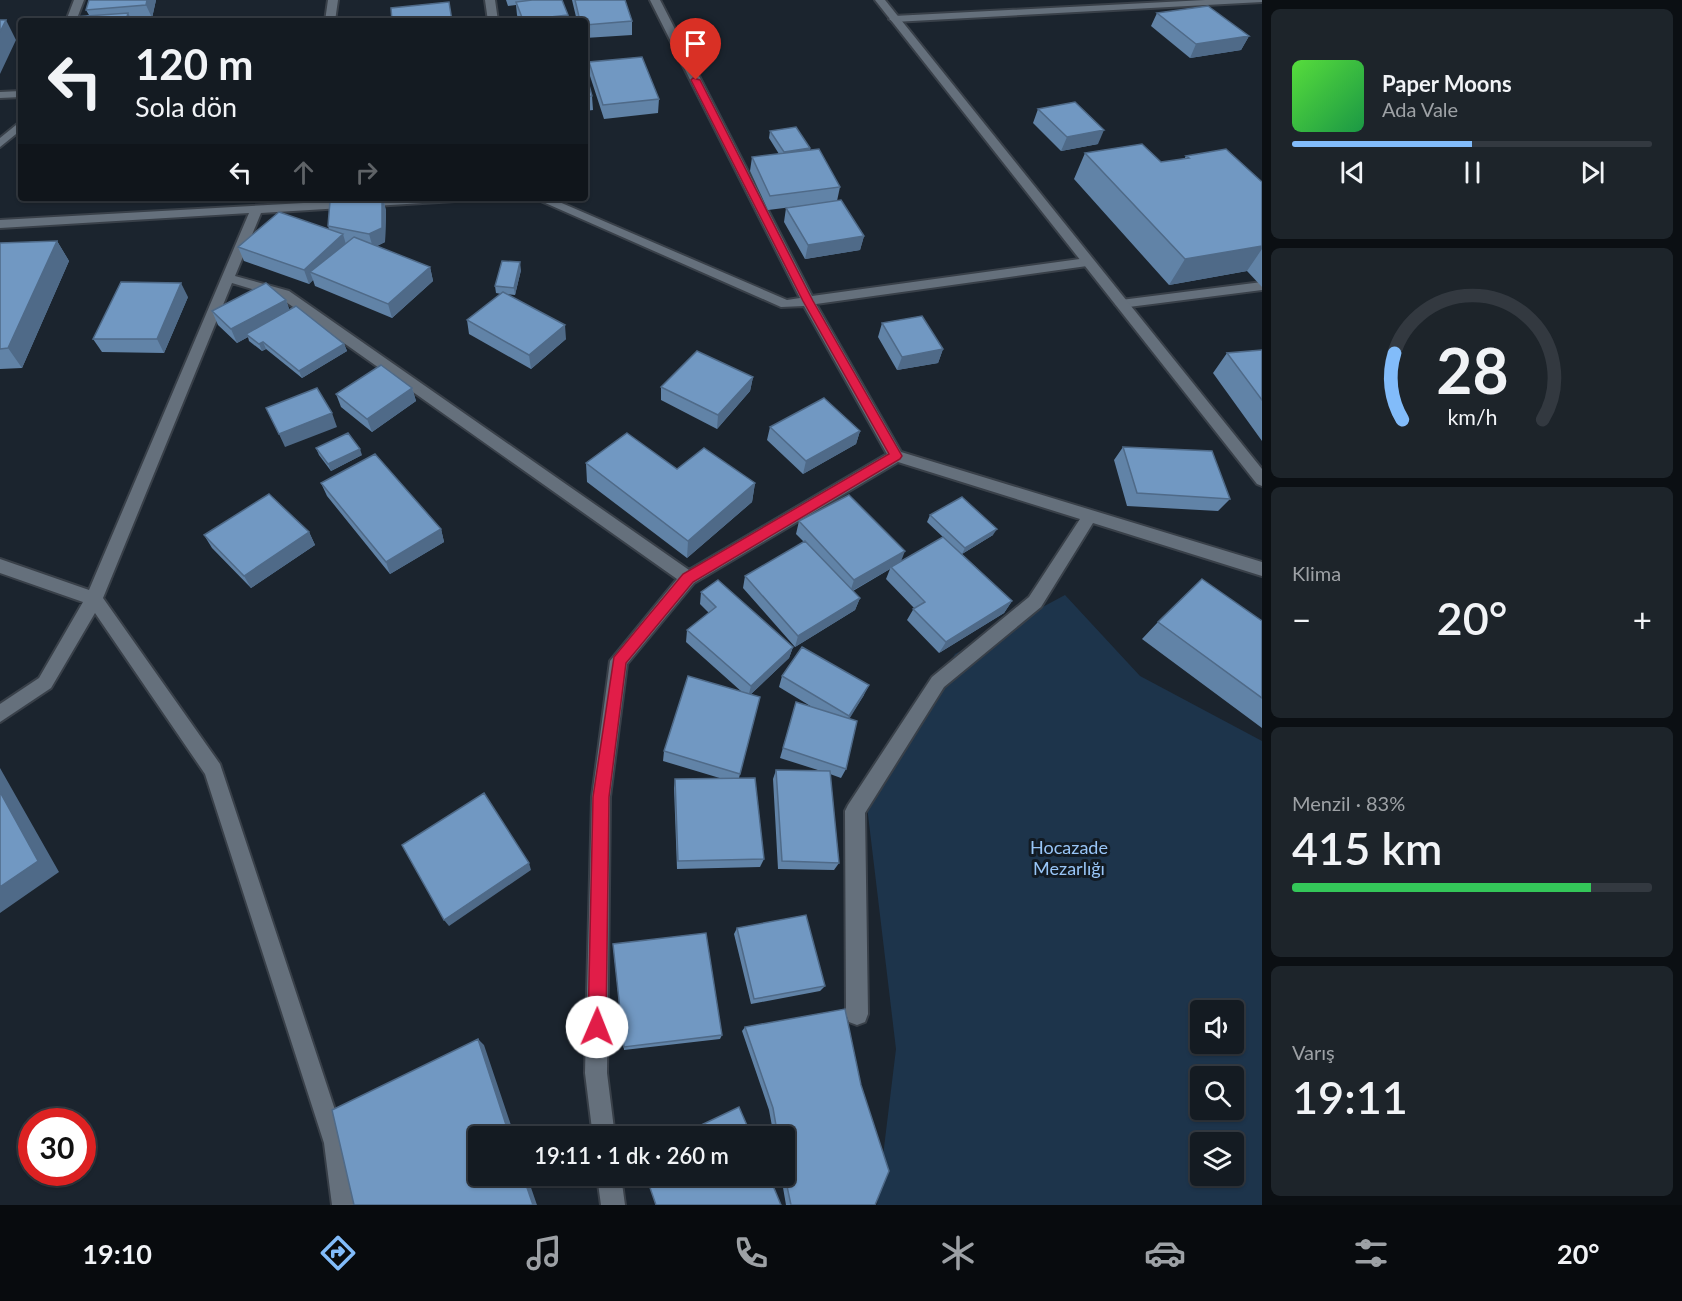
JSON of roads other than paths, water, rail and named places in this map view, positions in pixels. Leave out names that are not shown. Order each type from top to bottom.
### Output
[{"type":"street","points":[[72,18],[79,0]]},
{"type":"street","points":[[330,18],[333,0]]},
{"type":"street","points":[[490,0],[493,18]]},
{"type":"street","points":[[655,0],[808,301],[896,456],[1262,569]]},
{"type":"street","points":[[880,0],[1262,480]]},
{"type":"street","points":[[894,19],[1259,0]]},
{"type":"street","points":[[0,95],[18,94]]},
{"type":"street","points":[[0,144],[18,127]]},
{"type":"street","points":[[0,224],[256,210],[323,202],[356,201]]},
{"type":"street","points":[[547,201],[786,304],[1088,262]]},
{"type":"street","points":[[0,714],[45,683],[94,599],[256,210]]},
{"type":"street","points":[[227,278],[284,294],[688,578]]},
{"type":"street","points":[[1121,304],[1262,286]]},
{"type":"street","points":[[603,1126],[596,1073],[601,797],[619,661],[688,578],[896,456]]},
{"type":"street","points":[[857,1014],[855,811],[938,682],[1035,602],[1089,517]]},
{"type":"street","points":[[0,566],[94,599],[213,770],[335,1143],[345,1205]]},
{"type":"street","points":[[610,1186],[612,1205]]},
{"type":"park label","name":"Hocazade Mezarlığı","points":[[1069,857]]}]
